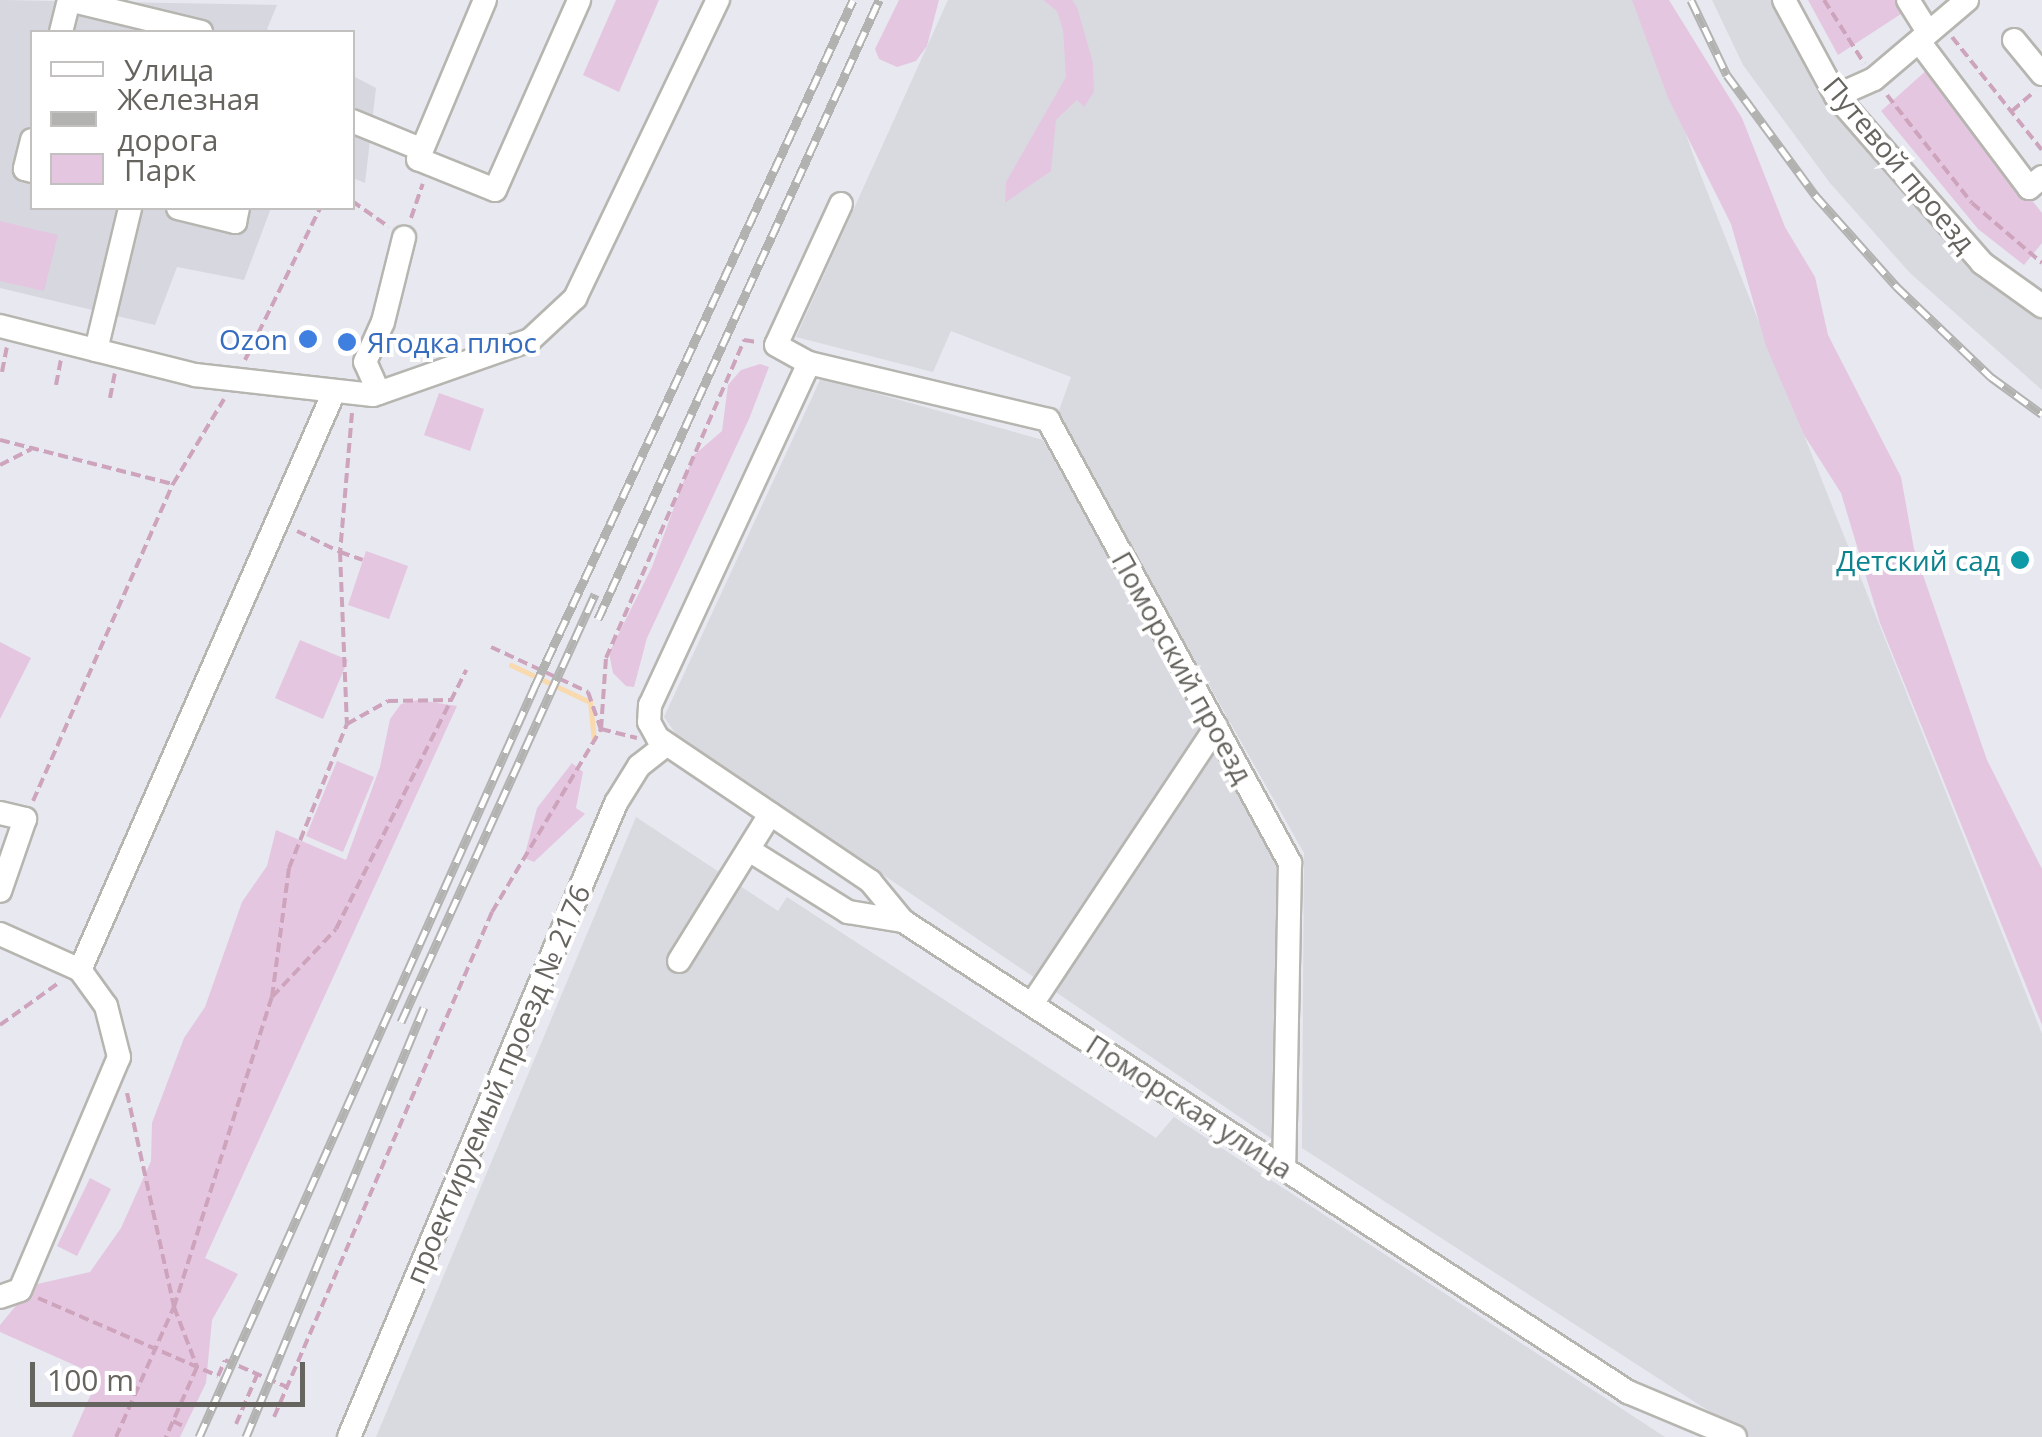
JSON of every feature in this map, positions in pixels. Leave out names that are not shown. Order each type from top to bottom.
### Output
[{"type":"street","points":[[61,30],[69,0],[193,30]]},
{"type":"street","points":[[424,156],[485,0]]},
{"type":"street","points":[[355,122],[494,190],[579,0]]},
{"type":"street","points":[[0,326],[195,375],[344,393],[379,393],[530,340],[557,321],[575,298],[718,0]]},
{"type":"street","name":"Путевой проезд","points":[[1784,0],[1836,96],[1982,263],[2042,306]]},
{"type":"street","points":[[1908,0],[2030,188],[2042,177]]},
{"type":"street","points":[[1836,96],[1874,79],[1967,0]]},
{"type":"street","points":[[2014,40],[2042,74]]},
{"type":"street","points":[[30,149],[25,170],[30,171]]},
{"type":"street","points":[[776,344],[841,204]]},
{"type":"street","points":[[96,350],[130,210]]},
{"type":"street","points":[[186,210],[235,222],[238,210]]},
{"type":"street","points":[[379,393],[365,362],[404,238]]},
{"type":"street","name":"Поморский проезд","points":[[776,344],[808,363],[1048,420],[1290,863],[1284,1167]]},
{"type":"street","points":[[665,746],[652,731],[650,705],[808,363]]},
{"type":"street","points":[[80,970],[278,521],[344,393]]},
{"type":"street","points":[[1032,1004],[1216,726]]},
{"type":"street","name":"Поморская улица","points":[[665,746],[870,881],[903,920],[1628,1392],[1735,1437]]},
{"type":"street","name":"проектируемый проезд № 2176","points":[[349,1437],[616,803],[639,766],[665,746]]},
{"type":"street","points":[[0,813],[25,819],[0,891]]},
{"type":"street","points":[[679,960],[770,814]]},
{"type":"street","points":[[749,850],[848,912],[903,920]]},
{"type":"street","points":[[0,934],[80,970],[106,1006],[119,1058],[10,1293]]},
{"type":"path","points":[[1824,0],[1874,79],[1972,204],[2041,261]]},
{"type":"path","points":[[1930,32],[2012,111],[2042,150]]},
{"type":"path","points":[[2012,111],[2042,86]]},
{"type":"path","points":[[355,203],[404,238],[424,156]]},
{"type":"path","points":[[25,819],[173,484],[236,378],[319,210]]},
{"type":"path","points":[[274,1417],[492,912],[601,729],[606,658],[744,340],[776,344]]},
{"type":"path","points":[[116,1437],[174,1307],[272,997],[288,868],[347,724],[340,552],[344,393]]},
{"type":"path","points":[[0,440],[173,484]]},
{"type":"path","points":[[0,465],[32,448]]},
{"type":"path","points":[[278,521],[364,560]]},
{"type":"path","points":[[491,647],[588,692],[601,729]]},
{"type":"path","points":[[272,997],[336,929],[466,670]]},
{"type":"path","points":[[347,724],[388,701],[452,700]]},
{"type":"path","points":[[601,729],[665,746]]},
{"type":"path","points":[[0,1024],[80,970]]},
{"type":"path","points":[[119,1058],[174,1307],[197,1367],[166,1437]]},
{"type":"path","points":[[10,1293],[218,1376],[224,1360],[287,1387]]},
{"type":"path","points":[[236,1424],[257,1375]]},
{"type":"path","points":[[173,1422],[185,1427]]},
{"type":"shaded area","points":[[0,0],[277,5],[268,30],[30,30],[30,210],[270,210],[244,280],[177,267],[155,325],[0,288]]},
{"type":"shaded area","points":[[948,0],[1638,0],[1699,171],[2042,1034],[2042,1437],[1749,1437],[1302,1148],[1304,853],[1057,416],[1071,377],[951,331],[933,372],[796,337]]},
{"type":"shaded area","points":[[1712,0],[1773,0],[1828,101],[1976,270],[2042,319],[2042,390],[1910,273],[1830,183],[1743,65]]},
{"type":"shaded area","points":[[355,77],[376,88],[365,183],[355,179]]},
{"type":"shaded area","points":[[821,378],[1043,440],[1284,872],[1275,1141],[676,734],[664,717]]},
{"type":"shaded area","points":[[636,817],[778,911],[787,897],[1156,1138],[1174,1117],[1665,1437],[376,1437]]},
{"type":"green space","points":[[616,0],[659,0],[619,92],[583,75]]},
{"type":"green space","points":[[899,0],[939,0],[927,46],[916,61],[897,67],[879,59],[875,49]]},
{"type":"green space","points":[[1043,0],[1072,0],[1077,7],[1093,63],[1094,92],[1084,107],[1077,100],[1056,120],[1051,171],[1005,203],[1006,182],[1066,77],[1063,30],[1057,11]]},
{"type":"green space","points":[[1632,0],[1669,0],[1742,118],[1785,227],[1815,277],[1828,335],[1901,477],[1914,549],[1987,760],[2042,869],[2042,1025],[1880,623],[1841,493],[1804,435],[1766,346],[1731,224],[1668,98]]},
{"type":"green space","points":[[1808,0],[1895,0],[1904,12],[1838,55]]},
{"type":"green space","points":[[1928,69],[2042,213],[2042,243],[2024,265],[1978,229],[1881,111]]},
{"type":"green space","points":[[0,221],[58,235],[44,291],[0,281]]},
{"type":"green space","points":[[760,364],[769,367],[749,419],[647,638],[634,687],[626,686],[613,673],[609,653],[652,567],[693,456],[722,431],[728,385],[741,370]]},
{"type":"green space","points":[[439,393],[484,409],[470,451],[424,435]]},
{"type":"green space","points":[[366,551],[408,566],[389,619],[348,605]]},
{"type":"green space","points":[[300,640],[348,660],[323,719],[275,698]]},
{"type":"green space","points":[[0,642],[31,658],[0,719]]},
{"type":"green space","points":[[418,700],[457,706],[205,1258],[238,1274],[212,1320],[206,1383],[180,1437],[72,1437],[99,1376],[0,1332],[0,1325],[33,1285],[90,1272],[121,1228],[151,1161],[152,1123],[184,1038],[205,1007],[242,902],[267,866],[276,830],[346,860],[380,767],[390,719],[401,704]]},
{"type":"green space","points":[[337,761],[374,777],[343,852],[306,836]]},
{"type":"green space","points":[[572,763],[583,772],[576,808],[585,814],[534,862],[524,858],[537,808]]},
{"type":"green space","points":[[90,1178],[111,1189],[77,1256],[57,1246]]},
{"type":"waterway","points":[[511,665],[590,702],[594,739]]},
{"type":"railway","points":[[199,1437],[534,688],[853,0]]},
{"type":"railway","points":[[598,619],[879,0]]},
{"type":"railway","points":[[1691,0],[1727,75],[1815,195],[1896,286],[1991,377],[2042,414]]},
{"type":"railway","points":[[401,1022],[595,594]]},
{"type":"railway","points":[[246,1437],[424,1007]]},
{"type":"place","name":"Ozon","points":[[308,339]]},
{"type":"place","name":"Ягодка плюс","points":[[347,342]]},
{"type":"place","name":"Детский сад","points":[[2020,560]]}]
